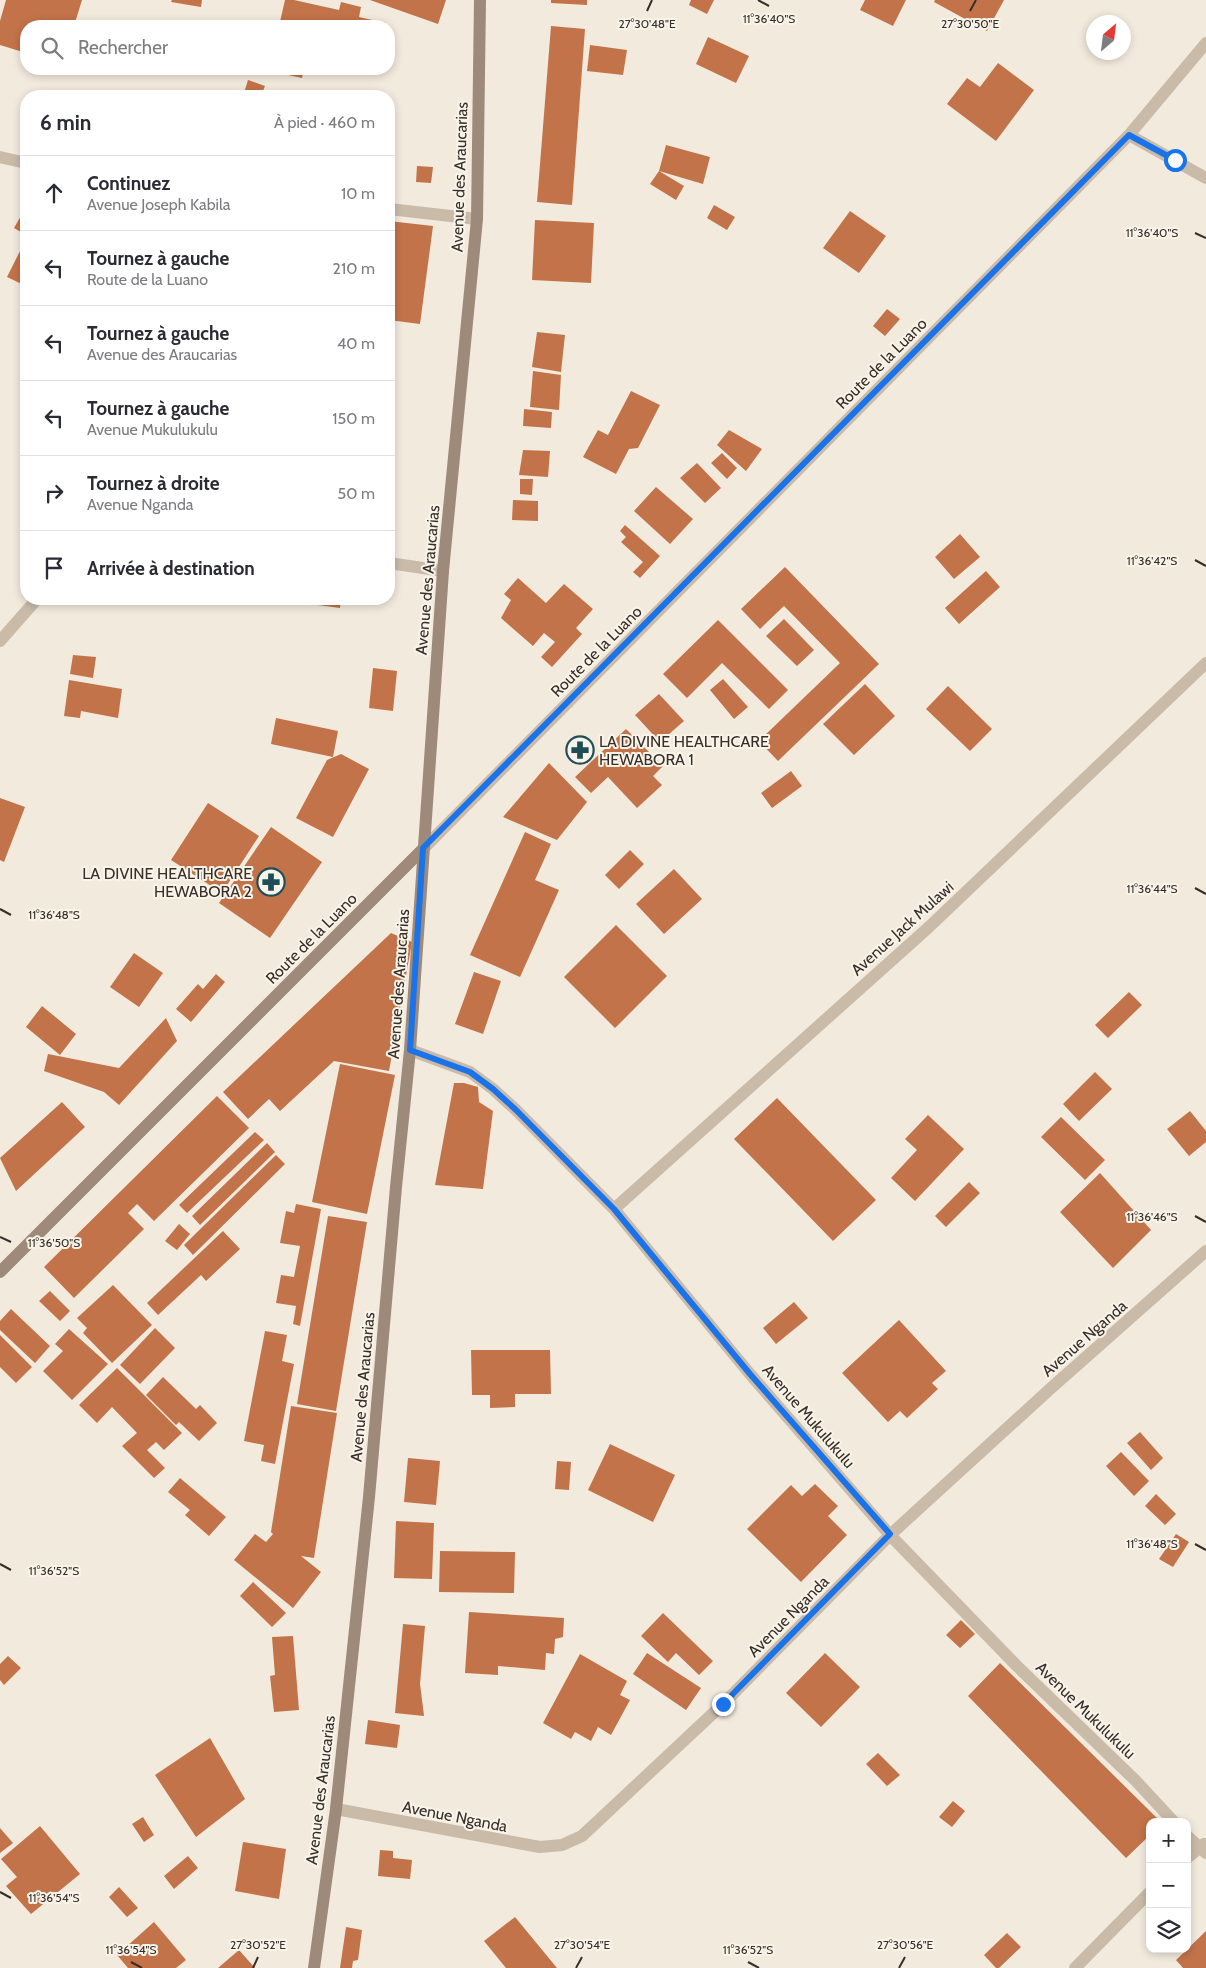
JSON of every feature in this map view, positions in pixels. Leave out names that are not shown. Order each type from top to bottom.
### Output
[{"type":"street","name":"Avenue des Araucarias","points":[[314,1968],[336,1809],[369,1497],[410,1050],[443,571],[477,219],[480,0]]},
{"type":"street","name":"Route de la Luano","points":[[0,1272],[1129,135],[1206,43]]},
{"type":"street","points":[[1129,135],[1206,178]]},
{"type":"street","points":[[0,157],[20,162]]},
{"type":"street","points":[[395,210],[477,219]]},
{"type":"street","points":[[395,564],[443,571]]},
{"type":"street","points":[[0,641],[32,605]]},
{"type":"street","name":"Avenue Jack Mulawi","points":[[614,1209],[929,927],[1206,663]]},
{"type":"street","name":"Avenue Mukulukulu","points":[[410,1050],[470,1072],[493,1089],[614,1209],[750,1374],[890,1534],[1017,1666],[1135,1780],[1170,1818]]},
{"type":"street","name":"Avenue Nganda","points":[[336,1809],[540,1847],[562,1845],[582,1836],[723,1704],[890,1534],[1050,1389],[1206,1252]]},
{"type":"street","points":[[1191,1839],[1204,1848],[1191,1856]]},
{"type":"street","points":[[1075,1968],[1146,1896]]},
{"type":"building","points":[[6,0],[82,0],[76,20],[20,20],[20,51],[0,45],[0,21]]},
{"type":"building","points":[[172,0],[202,0],[201,7],[171,2]]},
{"type":"building","points":[[285,0],[294,0],[339,10],[341,2],[361,7],[359,17],[372,20],[280,20]]},
{"type":"building","points":[[370,0],[446,0],[438,24]]},
{"type":"building","points":[[551,0],[587,0],[587,5],[551,3]]},
{"type":"building","points":[[691,0],[714,0],[707,14],[689,5]]},
{"type":"building","points":[[865,0],[906,0],[893,26],[860,10]]},
{"type":"building","points":[[935,0],[1004,0],[987,31],[934,2]]},
{"type":"building","points":[[551,26],[585,29],[572,205],[537,202]]},
{"type":"building","points":[[708,37],[749,56],[736,83],[696,64]]},
{"type":"building","points":[[590,45],[627,50],[623,75],[587,71]]},
{"type":"building","points":[[998,63],[1034,90],[996,141],[947,104],[967,78],[980,87]]},
{"type":"building","points":[[288,75],[303,75],[302,78]]},
{"type":"building","points":[[248,80],[265,86],[263,90],[245,90]]},
{"type":"building","points":[[666,145],[710,157],[703,184],[659,171]]},
{"type":"building","points":[[417,166],[433,167],[431,183],[416,182]]},
{"type":"building","points":[[659,171],[684,186],[676,200],[650,184]]},
{"type":"building","points":[[714,205],[735,217],[727,230],[707,218]]},
{"type":"building","points":[[850,211],[886,236],[859,273],[823,248]]},
{"type":"building","points":[[20,218],[20,232],[14,228]]},
{"type":"building","points":[[535,220],[594,223],[591,283],[532,280]]},
{"type":"building","points":[[395,222],[433,226],[420,324],[395,321]]},
{"type":"building","points":[[20,251],[20,283],[7,277]]},
{"type":"building","points":[[887,309],[900,319],[885,336],[873,326]]},
{"type":"building","points":[[537,332],[565,335],[561,372],[532,367]]},
{"type":"building","points":[[533,371],[561,375],[559,410],[530,407]]},
{"type":"building","points":[[631,391],[660,405],[638,448],[629,449],[616,474],[583,457],[598,430],[608,435]]},
{"type":"building","points":[[524,409],[552,412],[551,428],[523,426]]},
{"type":"building","points":[[729,430],[762,449],[746,471],[717,445]]},
{"type":"building","points":[[523,450],[550,451],[548,477],[519,475]]},
{"type":"building","points":[[722,453],[737,468],[727,479],[711,463]]},
{"type":"building","points":[[697,463],[721,488],[705,503],[680,478]]},
{"type":"building","points":[[520,479],[533,479],[532,495],[520,494]]},
{"type":"building","points":[[656,487],[693,519],[670,544],[634,511]]},
{"type":"building","points":[[513,500],[538,501],[538,521],[512,520]]},
{"type":"building","points":[[625,525],[660,556],[640,578],[633,572],[643,562],[621,542],[626,537],[620,531]]},
{"type":"building","points":[[960,534],[980,557],[954,579],[935,557]]},
{"type":"building","points":[[785,567],[879,664],[778,761],[759,741],[840,663],[784,606],[760,629],[741,609]]},
{"type":"building","points":[[986,571],[1000,587],[959,624],[945,608]]},
{"type":"building","points":[[518,578],[546,603],[564,584],[593,609],[576,628],[582,634],[552,667],[541,657],[555,642],[544,633],[533,646],[501,618],[511,600],[504,594]]},
{"type":"building","points":[[318,605],[340,605],[340,608]]},
{"type":"building","points":[[784,619],[814,650],[797,666],[766,636]]},
{"type":"building","points":[[718,620],[788,690],[769,709],[722,663],[687,698],[663,674]]},
{"type":"building","points":[[73,655],[96,657],[93,678],[70,674]]},
{"type":"building","points":[[373,668],[397,671],[393,711],[369,708]]},
{"type":"building","points":[[723,679],[748,707],[734,719],[710,690]]},
{"type":"building","points":[[69,680],[122,689],[118,718],[81,711],[80,718],[64,716]]},
{"type":"building","points":[[865,684],[895,716],[854,755],[823,724]]},
{"type":"building","points":[[948,686],[992,729],[970,751],[926,709]]},
{"type":"building","points":[[659,694],[684,721],[660,742],[635,715]]},
{"type":"building","points":[[276,718],[338,731],[333,757],[271,744]]},
{"type":"building","points":[[626,729],[663,766],[653,776],[662,785],[637,808],[608,777],[591,793],[575,777]]},
{"type":"building","points":[[341,754],[369,769],[333,837],[296,818],[327,760]]},
{"type":"building","points":[[549,763],[587,802],[557,840],[503,817]]},
{"type":"building","points":[[791,771],[802,786],[772,808],[761,793]]},
{"type":"building","points":[[0,798],[25,807],[4,862],[0,860]]},
{"type":"building","points":[[208,803],[259,836],[222,893],[171,860]]},
{"type":"building","name":"LA DIVINE HEALTHCARE HEWABORA 2","points":[[271,827],[322,862],[270,938],[219,903]]},
{"type":"building","points":[[525,832],[551,844],[535,880],[559,890],[520,977],[470,955]]},
{"type":"building","points":[[630,850],[644,864],[619,889],[605,875]]},
{"type":"building","points":[[674,869],[702,899],[664,934],[636,904]]},
{"type":"building","points":[[616,925],[667,976],[615,1028],[564,977]]},
{"type":"building","points":[[391,933],[412,942],[389,1071],[334,1061],[280,1111],[269,1099],[248,1119],[223,1092]]},
{"type":"building","points":[[134,953],[163,973],[139,1007],[110,987]]},
{"type":"building","points":[[474,972],[501,981],[483,1034],[455,1024]]},
{"type":"building","points":[[216,974],[225,982],[191,1022],[176,1009],[198,984],[203,989]]},
{"type":"building","points":[[1129,992],[1142,1005],[1108,1038],[1095,1025]]},
{"type":"building","points":[[42,1006],[76,1034],[60,1055],[26,1027]]},
{"type":"building","points":[[166,1018],[177,1041],[119,1105],[104,1092],[44,1071],[48,1054],[119,1068]]},
{"type":"building","points":[[340,1064],[395,1075],[367,1214],[312,1202]]},
{"type":"building","points":[[1095,1072],[1112,1089],[1079,1121],[1063,1104]]},
{"type":"building","points":[[454,1083],[464,1083],[478,1087],[479,1102],[493,1111],[483,1189],[435,1185]]},
{"type":"building","points":[[217,1096],[249,1128],[154,1221],[137,1204],[128,1213],[144,1229],[74,1298],[44,1267]]},
{"type":"building","points":[[777,1098],[876,1200],[833,1241],[734,1139]]},
{"type":"building","points":[[62,1102],[85,1127],[16,1191],[0,1158]]},
{"type":"building","points":[[1190,1111],[1206,1131],[1206,1142],[1189,1156],[1167,1129]]},
{"type":"building","points":[[928,1115],[964,1149],[915,1201],[891,1178],[917,1150],[905,1139]]},
{"type":"building","points":[[1061,1117],[1105,1160],[1085,1180],[1041,1137]]},
{"type":"building","points":[[255,1132],[264,1140],[187,1213],[179,1205]]},
{"type":"building","points":[[267,1143],[275,1152],[200,1225],[192,1216]]},
{"type":"building","points":[[276,1155],[285,1164],[193,1255],[184,1245]]},
{"type":"building","points":[[1100,1173],[1151,1230],[1113,1268],[1060,1212]]},
{"type":"building","points":[[969,1182],[980,1193],[946,1227],[935,1216]]},
{"type":"building","points":[[296,1204],[321,1209],[300,1326],[293,1324],[296,1306],[276,1303],[281,1275],[294,1277],[300,1246],[280,1243],[286,1211],[294,1213]]},
{"type":"building","points":[[328,1216],[367,1222],[336,1411],[297,1404]]},
{"type":"building","points":[[179,1224],[190,1234],[177,1250],[165,1241]]},
{"type":"building","points":[[223,1231],[240,1249],[206,1281],[201,1275],[158,1315],[147,1303]]},
{"type":"building","points":[[113,1285],[152,1325],[112,1363],[83,1333],[87,1328],[77,1318]]},
{"type":"building","points":[[50,1291],[70,1311],[60,1321],[39,1301]]},
{"type":"building","points":[[794,1302],[808,1318],[776,1344],[763,1328]]},
{"type":"building","points":[[11,1309],[50,1346],[35,1363],[0,1330],[0,1321]]},
{"type":"building","points":[[899,1320],[946,1371],[932,1383],[938,1389],[907,1418],[900,1411],[888,1422],[842,1373]]},
{"type":"building","points":[[155,1328],[175,1348],[140,1384],[120,1365]]},
{"type":"building","points":[[69,1329],[108,1364],[72,1400],[43,1371],[63,1351],[55,1344]]},
{"type":"building","points":[[265,1331],[287,1335],[282,1361],[294,1364],[275,1464],[261,1461],[264,1445],[244,1441]]},
{"type":"building","points":[[0,1335],[32,1367],[16,1383],[0,1367]]},
{"type":"building","points":[[471,1350],[550,1350],[551,1394],[515,1394],[515,1407],[490,1408],[490,1395],[472,1395]]},
{"type":"building","points":[[117,1368],[182,1433],[164,1450],[156,1442],[147,1450],[165,1468],[154,1478],[122,1446],[137,1433],[112,1407],[97,1423],[79,1405]]},
{"type":"building","points":[[163,1377],[196,1409],[200,1405],[217,1423],[199,1441],[179,1422],[176,1425],[146,1395]]},
{"type":"building","points":[[291,1406],[337,1413],[314,1558],[301,1556],[321,1572],[293,1608],[234,1560],[255,1534],[266,1542],[273,1534],[271,1532]]},
{"type":"building","points":[[1140,1432],[1163,1458],[1151,1470],[1127,1443]]},
{"type":"building","points":[[610,1444],[675,1475],[653,1522],[588,1490]]},
{"type":"building","points":[[1121,1452],[1149,1481],[1134,1496],[1106,1466]]},
{"type":"building","points":[[408,1458],[440,1461],[436,1505],[404,1502]]},
{"type":"building","points":[[557,1461],[571,1462],[569,1490],[555,1489]]},
{"type":"building","points":[[180,1478],[226,1517],[209,1536],[185,1515],[190,1510],[168,1492]]},
{"type":"building","points":[[815,1484],[838,1506],[828,1516],[847,1535],[801,1582],[747,1529],[791,1485],[802,1496]]},
{"type":"building","points":[[1156,1494],[1176,1514],[1165,1525],[1145,1506]]},
{"type":"building","points":[[396,1521],[434,1523],[432,1579],[394,1578]]},
{"type":"building","points":[[1176,1534],[1189,1542],[1173,1567],[1159,1559]]},
{"type":"building","points":[[440,1551],[515,1552],[514,1593],[439,1592]]},
{"type":"building","points":[[253,1582],[286,1613],[272,1627],[240,1596]]},
{"type":"building","points":[[469,1612],[564,1618],[563,1637],[555,1639],[554,1654],[546,1653],[545,1670],[498,1666],[498,1675],[465,1673]]},
{"type":"building","points":[[663,1613],[713,1661],[699,1675],[676,1653],[668,1662],[641,1636]]},
{"type":"building","points":[[961,1620],[975,1634],[960,1648],[946,1635]]},
{"type":"building","points":[[403,1624],[425,1626],[420,1684],[424,1716],[395,1713]]},
{"type":"building","points":[[293,1636],[299,1710],[274,1712],[270,1676],[275,1675],[272,1637]]},
{"type":"building","points":[[647,1653],[701,1688],[686,1710],[633,1674]]},
{"type":"building","points":[[825,1653],[860,1687],[821,1727],[786,1693]]},
{"type":"building","points":[[580,1654],[627,1681],[620,1695],[630,1700],[611,1735],[598,1727],[591,1741],[575,1732],[571,1739],[543,1723]]},
{"type":"building","points":[[8,1656],[21,1668],[4,1685],[0,1680],[0,1664]]},
{"type":"building","points":[[1000,1663],[1157,1818],[1146,1818],[1146,1839],[1126,1858],[968,1696]]},
{"type":"building","points":[[368,1720],[400,1725],[397,1748],[365,1744]]},
{"type":"building","points":[[210,1738],[245,1799],[196,1837],[155,1775]]},
{"type":"building","points":[[878,1753],[900,1775],[887,1786],[866,1764]]},
{"type":"building","points":[[953,1801],[965,1811],[952,1827],[939,1817]]},
{"type":"building","points":[[143,1817],[154,1835],[144,1842],[132,1824]]},
{"type":"building","points":[[40,1826],[80,1874],[31,1914],[6,1886],[17,1877],[1,1859]]},
{"type":"building","points":[[0,1828],[13,1843],[0,1853]]},
{"type":"building","points":[[243,1842],[286,1849],[279,1899],[235,1891]]},
{"type":"building","points":[[380,1850],[393,1851],[393,1858],[412,1860],[410,1879],[378,1876]]},
{"type":"building","points":[[188,1856],[198,1868],[174,1889],[164,1876]]},
{"type":"building","points":[[119,1887],[138,1908],[127,1917],[109,1897]]},
{"type":"building","points":[[515,1917],[557,1968],[506,1968],[484,1941]]},
{"type":"building","points":[[154,1922],[186,1960],[176,1968],[128,1968],[117,1955]]},
{"type":"building","points":[[346,1927],[362,1930],[358,1960],[353,1961],[352,1968],[340,1968]]},
{"type":"building","points":[[1206,1931],[1206,1968],[1183,1968],[1176,1960],[1183,1953],[1191,1953],[1191,1946]]},
{"type":"building","points":[[1007,1933],[1021,1947],[999,1968],[996,1968],[984,1955]]},
{"type":"building","points":[[239,1950],[255,1968],[218,1968]]},
{"type":"place","name":"LA DIVINE HEALTHCARE HEWABORA 1","points":[[580,750]]},
{"type":"place","name":"LA DIVINE HEALTHCARE HEWABORA 2","points":[[271,882]]},
{"type":"route","points":[[723,1704],[890,1534],[750,1374],[614,1209],[516,1110],[493,1089],[470,1072],[410,1050],[423,848],[1129,135],[1175,160]]}]
